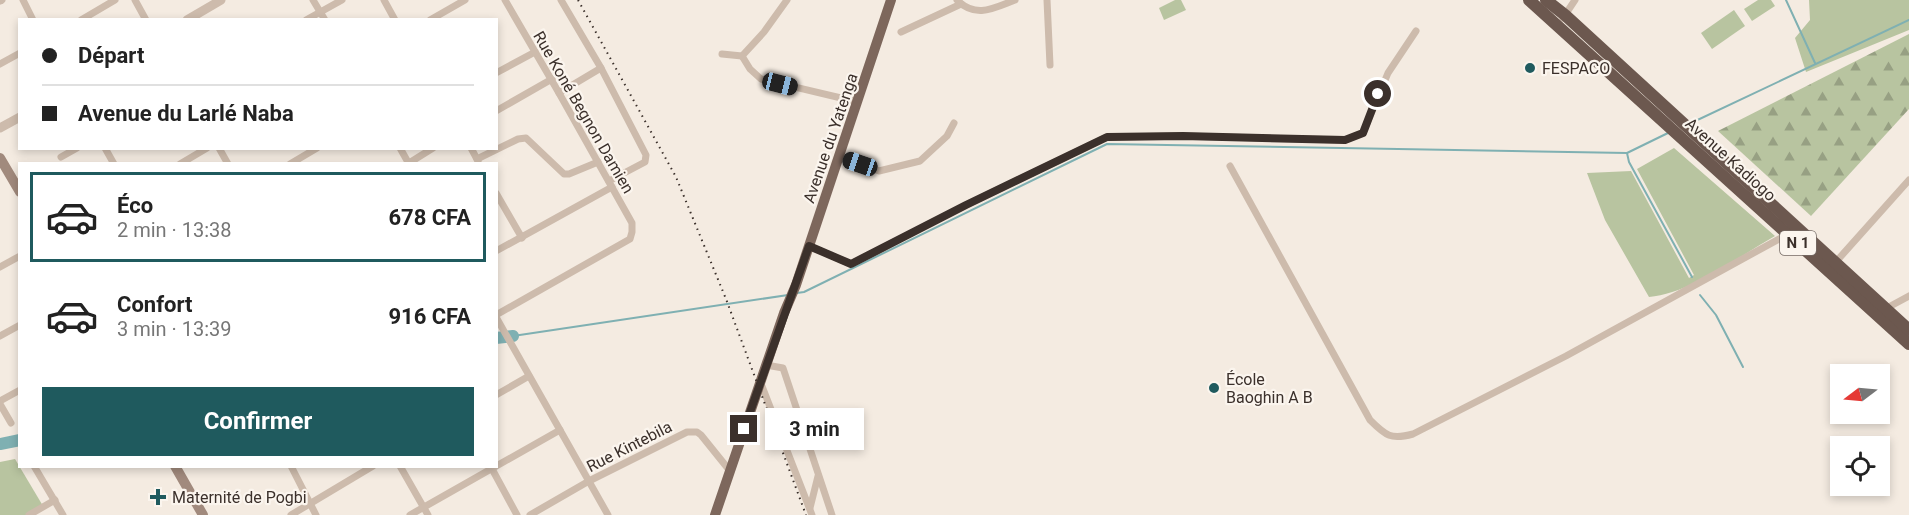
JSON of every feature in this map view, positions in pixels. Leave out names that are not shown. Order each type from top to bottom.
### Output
[{"type":"highway","name":"Avenue Kadiogo","points":[[1529,0],[1562,20]]},
{"type":"highway","name":"Avenue Kadiogo","points":[[1546,0],[1562,20],[1668,117],[1789,234],[1909,330]]},
{"type":"highway","name":"Avenue Kadiogo","points":[[1691,139],[1832,267],[1909,344]]},
{"type":"main road","name":"Avenue du Yatenga","points":[[715,515],[840,157],[891,0]]},
{"type":"main road","points":[[0,158],[3,171],[18,190]]},
{"type":"main road","points":[[176,468],[203,515]]},
{"type":"street","points":[[23,0],[32,18]]},
{"type":"street","points":[[84,18],[116,0]]},
{"type":"street","points":[[135,0],[145,18]]},
{"type":"street","points":[[190,18],[221,0]]},
{"type":"street","points":[[313,0],[324,18]]},
{"type":"street","points":[[310,18],[342,0]]},
{"type":"street","points":[[384,0],[394,18]]},
{"type":"street","points":[[434,18],[465,0]]},
{"type":"street","name":"Rue Koné Begnon Damien","points":[[498,315],[630,239],[632,231],[632,223],[611,184],[505,0]]},
{"type":"street","points":[[498,250],[522,238],[645,162],[646,157],[601,68],[561,0]]},
{"type":"street","points":[[742,56],[764,32],[787,0]]},
{"type":"street","points":[[901,32],[959,2],[971,9],[983,12],[1015,0]]},
{"type":"street","points":[[1047,0],[1050,65]]},
{"type":"street","points":[[1562,20],[1575,0]]},
{"type":"street","points":[[809,246],[851,264],[1107,137],[1183,136],[1345,140],[1363,133],[1388,73],[1416,31]]},
{"type":"street","points":[[498,72],[535,52]]},
{"type":"street","points":[[0,64],[18,54]]},
{"type":"street","points":[[722,54],[742,56]]},
{"type":"street","points":[[742,56],[750,69],[761,79],[858,102]]},
{"type":"street","points":[[559,93],[601,68]]},
{"type":"street","points":[[498,110],[552,79]]},
{"type":"street","points":[[0,128],[18,118]]},
{"type":"street","points":[[840,157],[879,171],[920,161],[947,136],[954,123]]},
{"type":"street","points":[[478,161],[518,139],[526,138],[564,174],[598,162]]},
{"type":"street","points":[[61,157],[73,150]]},
{"type":"street","points":[[183,162],[204,150]]},
{"type":"street","points":[[294,162],[315,150]]},
{"type":"street","points":[[411,162],[430,150]]},
{"type":"street","points":[[1230,166],[1370,420],[1382,433],[1397,439],[1413,434],[1556,362],[1789,234]]},
{"type":"street","points":[[1832,267],[1909,180]]},
{"type":"street","points":[[498,197],[522,238]]},
{"type":"street","points":[[0,267],[18,257]]},
{"type":"street","points":[[1885,309],[1909,296]]},
{"type":"street","points":[[498,320],[608,515]]},
{"type":"street","points":[[0,336],[18,326]]},
{"type":"street","points":[[766,365],[783,368],[832,515]]},
{"type":"street","points":[[498,394],[529,376]]},
{"type":"street","points":[[760,381],[811,512]]},
{"type":"street","points":[[11,423],[0,403],[18,391]]},
{"type":"street","points":[[498,464],[560,430]]},
{"type":"street","name":"Rue Kintebila","points":[[530,515],[589,481],[678,436],[692,432],[701,435],[730,471]]},
{"type":"street","points":[[35,468],[63,515]]},
{"type":"street","points":[[292,468],[316,515]]},
{"type":"street","points":[[291,515],[370,468]]},
{"type":"street","points":[[401,468],[428,515]]},
{"type":"street","points":[[410,515],[491,468],[517,515]]},
{"type":"street","points":[[811,512],[818,474]]},
{"type":"street","points":[[29,515],[55,500]]},
{"type":"green space","points":[[1175,0],[1181,0],[1186,10],[1164,20],[1159,8]]},
{"type":"green space","points":[[1758,0],[1771,0],[1775,6],[1752,21],[1744,9]]},
{"type":"green space","points":[[1809,0],[1909,0],[1909,30],[1806,72],[1795,38],[1810,20]]},
{"type":"green space","points":[[1734,10],[1745,26],[1712,49],[1701,33]]},
{"type":"green space","points":[[1909,34],[1909,109],[1811,216],[1718,131]]},
{"type":"green space","points":[[1674,148],[1775,236],[1697,282],[1681,289],[1649,297],[1605,220],[1587,173],[1631,171],[1689,278],[1694,275],[1637,169]]},
{"type":"green space","points":[[15,459],[18,468],[20,468],[43,506],[26,515],[0,515],[0,462]]},
{"type":"waterway","points":[[1786,0],[1815,63]]},
{"type":"waterway","points":[[1689,124],[1909,20]]},
{"type":"waterway","points":[[797,293],[804,292],[1107,144],[1627,153],[1670,132]]},
{"type":"waterway","points":[[1627,153],[1629,162],[1692,277]]},
{"type":"waterway","points":[[513,336],[788,295]]},
{"type":"waterway","points":[[1700,295],[1716,315],[1743,367]]},
{"type":"waterway","points":[[498,338],[513,336]]},
{"type":"waterway","points":[[0,444],[18,440]]},
{"type":"railway","points":[[578,0],[676,177],[726,299],[806,515]]},
{"type":"place","name":"FESPACO","points":[[1530,68]]},
{"type":"place","name":"École Baoghin A B","points":[[1214,388]]},
{"type":"place","name":"Maternité de Pogbi","points":[[158,497]]},
{"type":"route","points":[[744,429],[809,246],[851,264],[907,234],[1107,137],[1183,136],[1345,140],[1363,133],[1378,94]]}]
